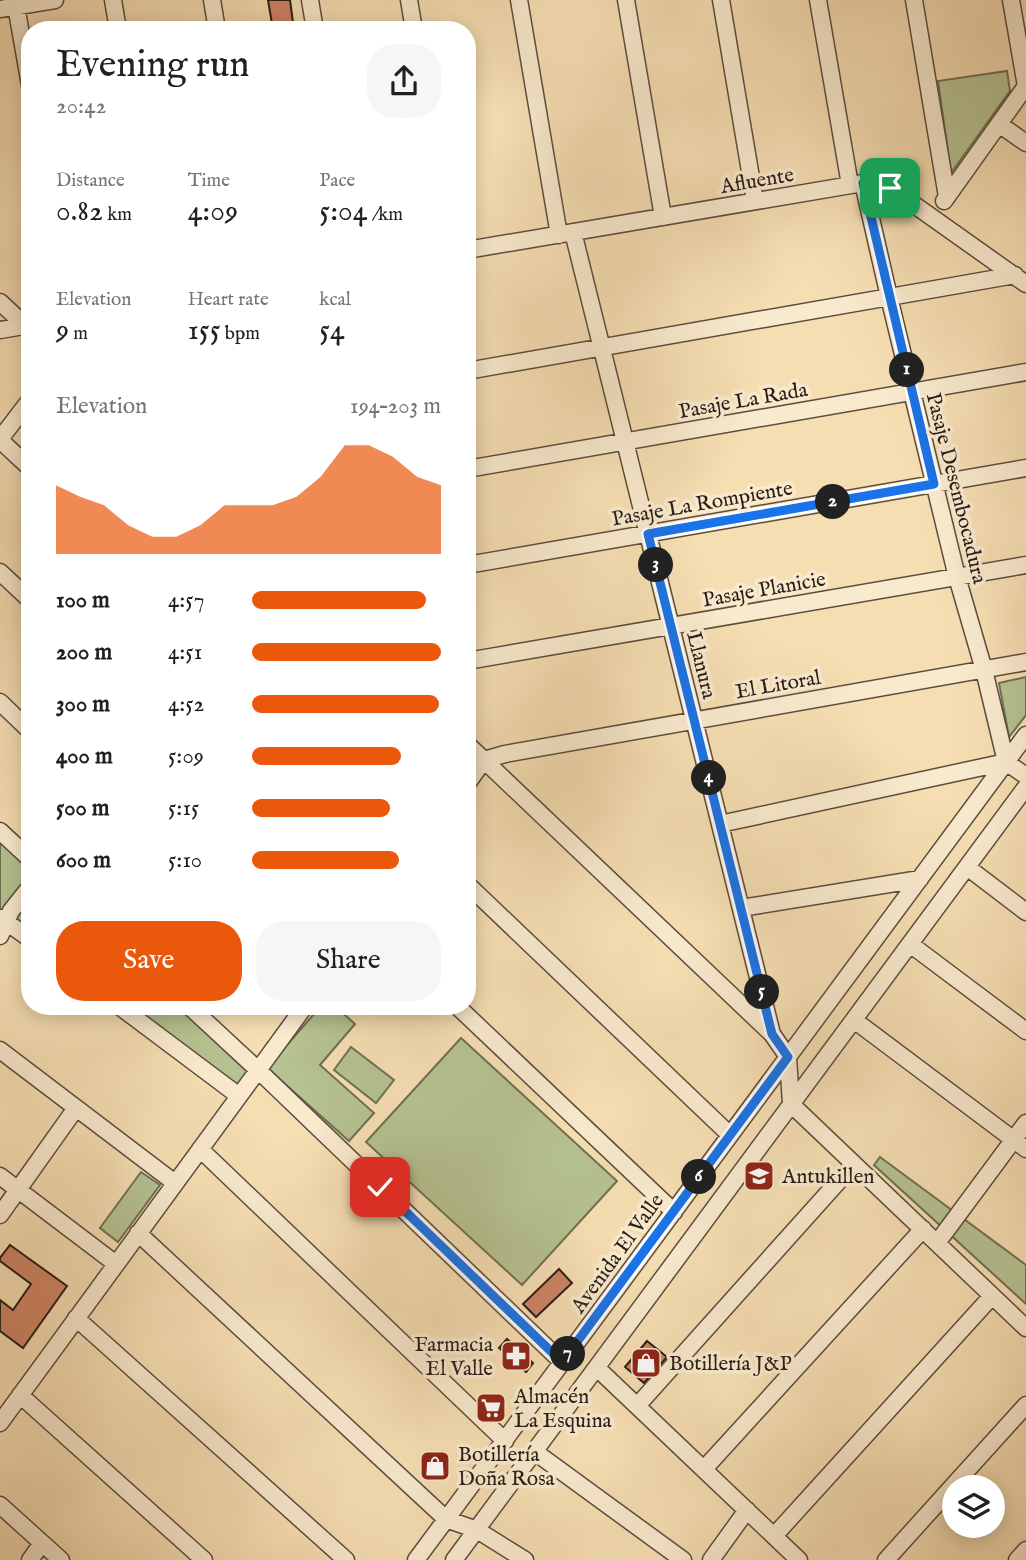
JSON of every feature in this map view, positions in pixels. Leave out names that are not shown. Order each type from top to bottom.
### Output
[{"type":"street","points":[[21,49],[10,5],[55,0]]},
{"type":"street","points":[[113,0],[116,21]]},
{"type":"street","points":[[212,0],[216,21]]},
{"type":"street","points":[[310,0],[314,21]]},
{"type":"street","points":[[409,0],[412,21]]},
{"type":"street","name":"Llanura","points":[[519,0],[566,234],[601,348],[625,441],[772,1034],[788,1057]]},
{"type":"street","points":[[626,0],[663,217]]},
{"type":"street","points":[[721,0],[755,201]]},
{"type":"street","name":"Pasaje Desembocadura","points":[[818,0],[856,184],[889,298],[957,577],[984,670],[1006,762]]},
{"type":"street","points":[[914,0],[947,197]]},
{"type":"street","points":[[933,218],[1026,86],[1011,0]]},
{"type":"street","points":[[999,124],[1026,143]]},
{"type":"street","name":"Afluente","points":[[476,249],[856,184],[880,185],[890,188],[1020,280]]},
{"type":"street","points":[[476,369],[889,298],[1020,280]]},
{"type":"street","points":[[0,302],[21,321]]},
{"type":"street","points":[[0,330],[21,328]]},
{"type":"street","name":"Pasaje La Rada","points":[[476,466],[1026,372]]},
{"type":"street","points":[[21,412],[0,439],[21,459]]},
{"type":"street","name":"Pasaje La Rompiente","points":[[476,563],[1026,468]]},
{"type":"street","name":"Pasaje Planicie","points":[[476,659],[1026,565]]},
{"type":"street","points":[[0,572],[21,592]]},
{"type":"street","name":"El Litoral","points":[[484,760],[505,754],[1026,662]]},
{"type":"street","points":[[0,702],[21,722]]},
{"type":"street","name":"Avenida El Valle","points":[[416,1560],[1026,735]]},
{"type":"street","points":[[476,752],[772,1034]]},
{"type":"street","points":[[476,771],[484,760]]},
{"type":"street","points":[[454,1560],[1025,786],[1006,762],[720,824]]},
{"type":"street","points":[[0,831],[21,851]]},
{"type":"street","points":[[967,867],[1026,912]]},
{"type":"street","points":[[741,908],[920,879]]},
{"type":"street","points":[[476,893],[730,1135]]},
{"type":"street","points":[[21,898],[2,925],[21,934]]},
{"type":"street","points":[[910,944],[1026,1031]]},
{"type":"street","points":[[131,1015],[239,1096]]},
{"type":"street","points":[[199,1015],[562,1362]]},
{"type":"street","points":[[0,1423],[298,1015]]},
{"type":"street","points":[[466,1015],[674,1212]]},
{"type":"street","points":[[854,1020],[1020,1144]]},
{"type":"street","points":[[0,1050],[175,1183]]},
{"type":"street","points":[[788,1057],[791,1104],[1026,1328]]},
{"type":"street","points":[[0,1215],[76,1108]]},
{"type":"street","points":[[937,1243],[1020,1144],[1026,1123]]},
{"type":"street","points":[[200,1149],[505,1441]]},
{"type":"street","points":[[637,1406],[854,1164]]},
{"type":"street","points":[[0,1176],[116,1264]]},
{"type":"street","points":[[704,1469],[923,1229]]},
{"type":"street","points":[[138,1233],[446,1519],[477,1530],[525,1560]]},
{"type":"street","points":[[774,1536],[992,1296]]},
{"type":"street","points":[[76,1318],[346,1560]]},
{"type":"street","points":[[597,1368],[799,1560]]},
{"type":"street","points":[[20,1395],[204,1560]]},
{"type":"street","points":[[886,1560],[1026,1405]]},
{"type":"street","points":[[535,1452],[683,1560]]},
{"type":"street","points":[[0,1506],[61,1560]]},
{"type":"street","points":[[710,1560],[747,1510]]},
{"type":"street","points":[[30,1560],[42,1543]]},
{"type":"street","points":[[1017,1560],[1026,1550]]},
{"type":"green space","points":[[1007,71],[1010,91],[951,173],[938,81]]},
{"type":"green space","points":[[1026,677],[1026,715],[1009,737],[999,683]]},
{"type":"green space","points":[[0,840],[21,859],[21,927],[0,911]]},
{"type":"green space","points":[[141,1015],[191,1015],[249,1070],[238,1085]]},
{"type":"green space","points":[[313,1015],[345,1015],[355,1024],[320,1065],[374,1113],[349,1141],[267,1068]]},
{"type":"green space","points":[[461,1038],[617,1181],[522,1285],[366,1142]]},
{"type":"green space","points":[[351,1047],[394,1080],[376,1103],[334,1070]]},
{"type":"green space","points":[[880,1157],[1026,1265],[1026,1304],[874,1165]]},
{"type":"green space","points":[[141,1172],[160,1185],[118,1242],[100,1228]]},
{"type":"building","points":[[268,0],[290,0],[293,21],[272,21]]},
{"type":"building","points":[[10,1245],[67,1286],[23,1348],[0,1331],[0,1300],[13,1310],[31,1284],[0,1261]]},
{"type":"building","points":[[559,1269],[572,1283],[536,1317],[523,1304]]},
{"type":"building","name":"Farmacia El Valle","points":[[507,1339],[533,1363],[526,1372],[499,1348]]},
{"type":"building","name":"Botillería J&P","points":[[647,1341],[667,1357],[644,1383],[625,1367]]},
{"type":"building","name":"Almacén La Esquina","points":[[491,1396],[503,1406],[494,1416],[483,1406]]},
{"type":"building","name":"Botillería Doña Rosa","points":[[436,1455],[446,1464],[435,1476],[425,1467]]},
{"type":"place","name":"Antukillen","points":[[759,1176]]},
{"type":"place","name":"Farmacia El Valle","points":[[516,1356]]},
{"type":"place","name":"Botillería J&P","points":[[646,1363]]},
{"type":"place","name":"Almacén La Esquina","points":[[491,1408]]},
{"type":"place","name":"Botillería Doña Rosa","points":[[435,1466]]},
{"type":"route","points":[[380,1187],[562,1362],[788,1057],[772,1034],[648,534],[934,484],[863,183],[890,188]]}]
